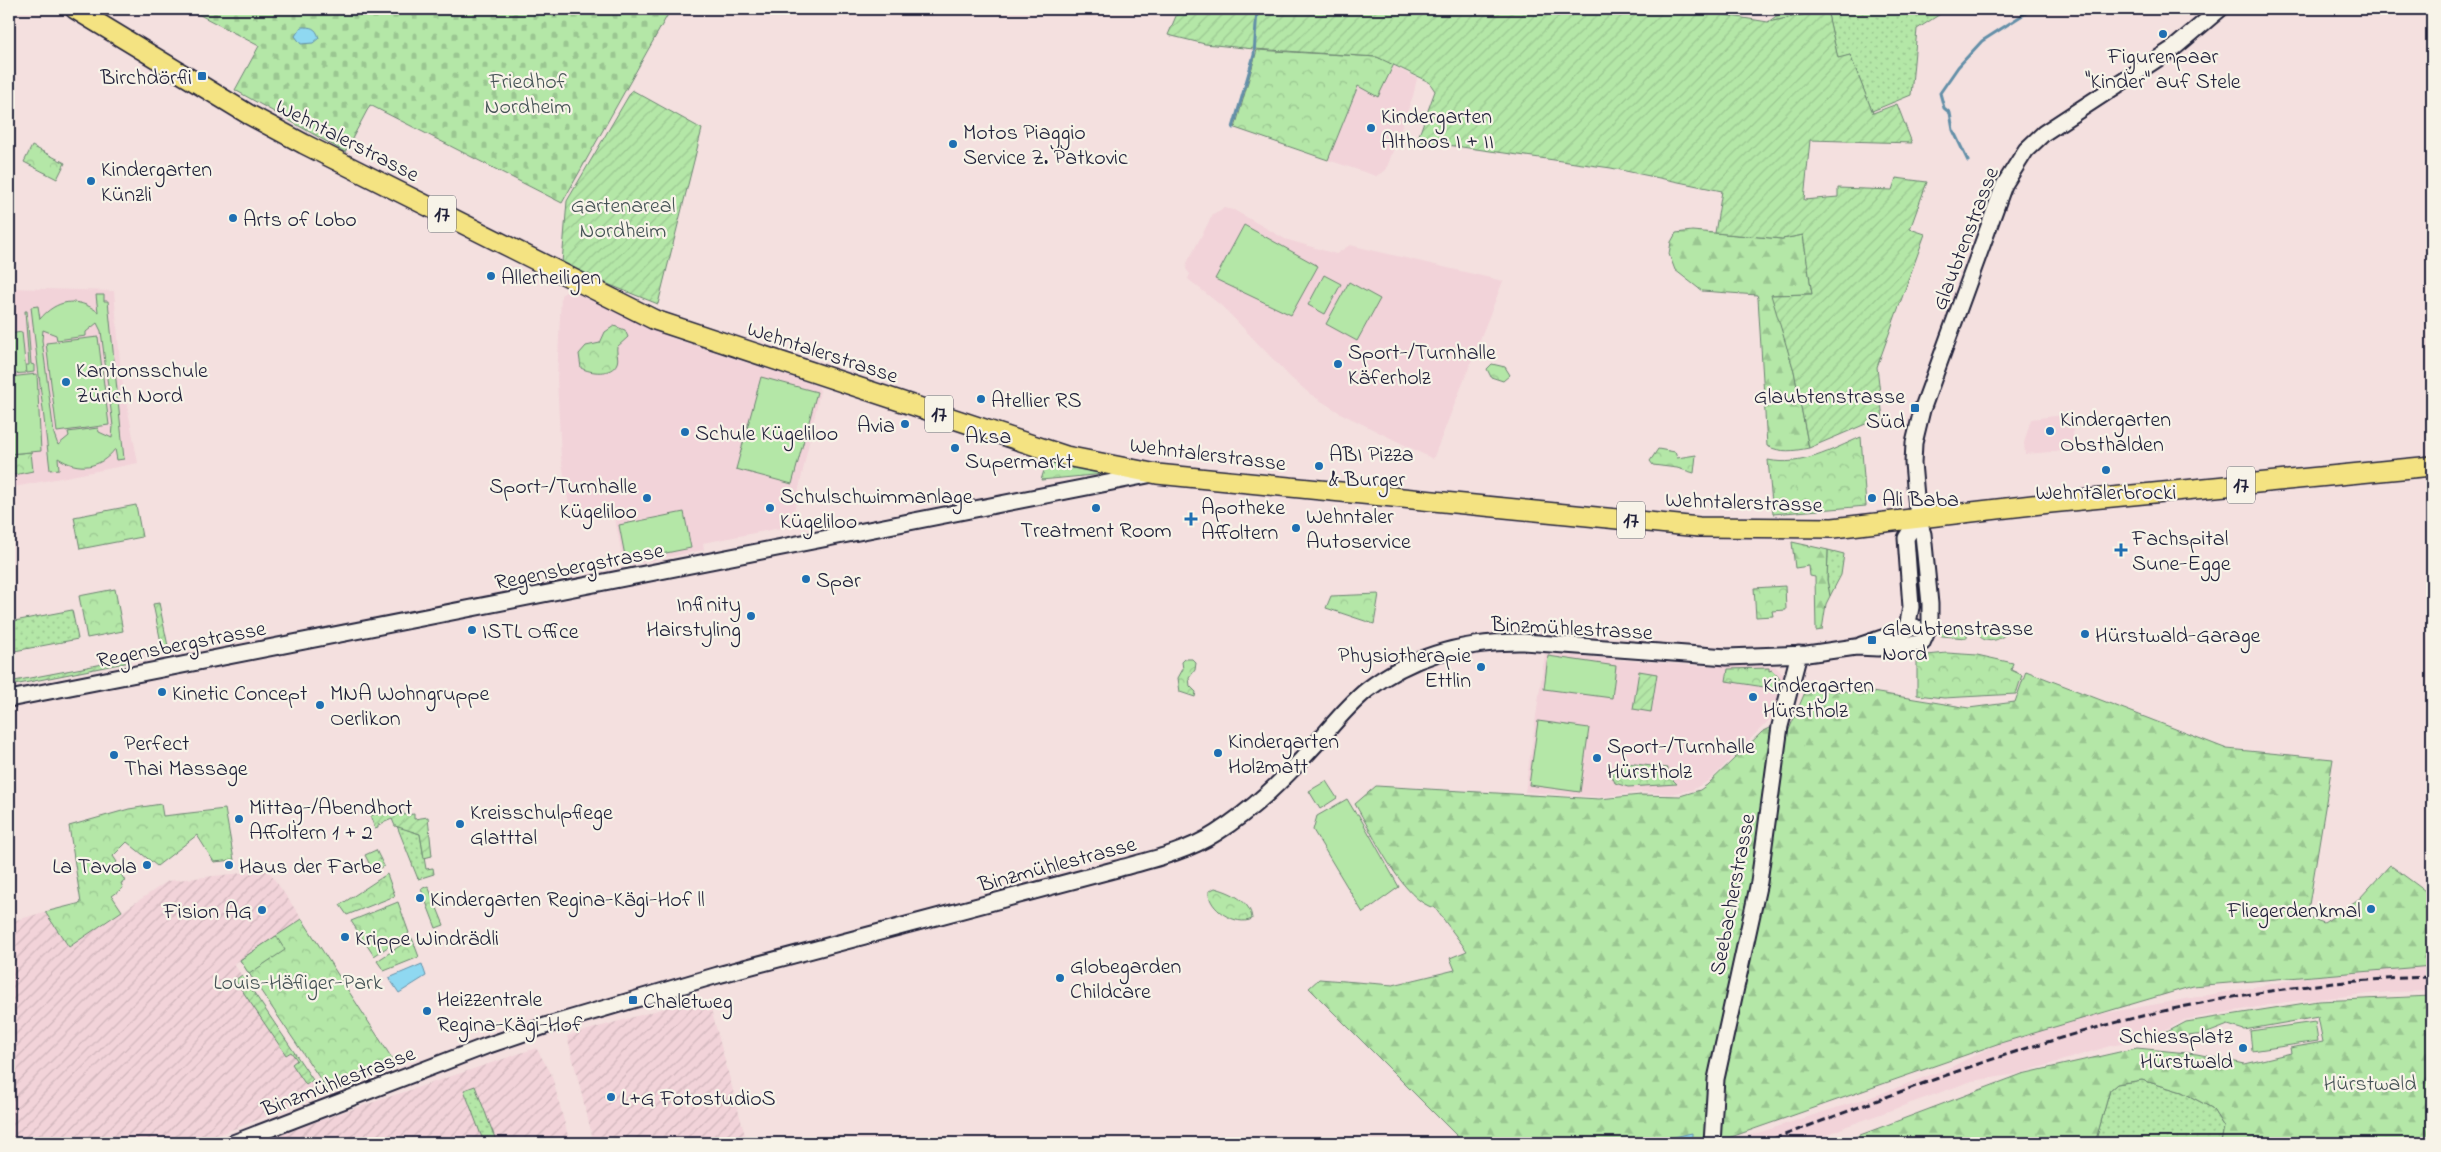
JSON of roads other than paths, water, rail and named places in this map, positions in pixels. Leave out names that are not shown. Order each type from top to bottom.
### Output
[{"type":"main road","name":"Wehntalerstrasse","points":[[75,9],[243,111],[304,144],[655,320],[1066,456],[1157,474],[1698,526],[1833,528],[2050,503],[2432,466]]},
{"type":"street","name":"Glaubtenstrasse","points":[[1918,519],[1914,443],[1922,410],[2004,184],[2018,160],[2044,133],[2160,58],[2220,9]]},
{"type":"street","name":"Regensbergstrasse","points":[[9,698],[1157,474]]},
{"type":"street","points":[[1918,519],[1923,534],[1930,625],[1922,643],[1907,628],[1911,607],[1906,538],[1918,519]]},
{"type":"street","name":"Binzmühlestrasse","points":[[1856,647],[1907,628],[1930,625]]},
{"type":"street","name":"Binzmühlestrasse","points":[[233,1143],[548,1024],[725,973],[1109,872],[1180,850],[1216,833],[1264,797],[1367,690],[1414,662],[1440,652],[1467,645],[1495,642],[1727,657],[1799,654],[1856,647],[1878,648],[1922,643]]},
{"type":"street","name":"Seebacherstrasse","points":[[1712,1143],[1716,1079],[1739,964],[1759,882],[1768,830],[1780,726],[1799,654]]},
{"type":"water","points":[[301,27],[313,28],[319,38],[313,43],[301,44],[295,36]]},
{"type":"water","points":[[422,964],[426,976],[399,993],[389,978]]},
{"type":"water","points":[[1692,1133],[1692,1143],[1657,1143],[1656,1141]]},
{"type":"waterway","points":[[1233,128],[1254,55],[1257,9]]},
{"type":"waterway","points":[[1968,161],[1953,130],[1950,113],[1944,108],[1940,93],[1958,67],[1982,41],[2032,9]]},
{"type":"railway","points":[[1762,1143],[1980,1063],[2054,1040],[2147,1015],[2288,988],[2384,979],[2432,977]]},
{"type":"place","name":"Figurenpaar \"Kinder\" auf Stele","points":[[2163,34]]},
{"type":"place","name":"Birchdörfli","points":[[202,76]]},
{"type":"place","name":"Kindergarten Althoos I + II","points":[[1371,128]]},
{"type":"place","name":"Motos Piaggio Service Z. Patkovic","points":[[953,144]]},
{"type":"place","name":"Kindergarten Künzli","points":[[91,181]]},
{"type":"place","name":"Arts of Lobo","points":[[233,218]]},
{"type":"place","name":"Allerheiligen","points":[[491,276]]},
{"type":"place","name":"Sport-/Turnhalle Käferholz","points":[[1338,364]]},
{"type":"place","name":"Kantonsschule Zürich Nord","points":[[66,382]]},
{"type":"place","name":"Atellier RS","points":[[981,399]]},
{"type":"place","name":"Glaubtenstrasse Süd","points":[[1915,408]]},
{"type":"place","name":"Avia","points":[[905,424]]},
{"type":"place","name":"Kindergarten Obsthalden","points":[[2050,431]]},
{"type":"place","name":"Schule Kügeliloo","points":[[685,432]]},
{"type":"place","name":"Aksa Supermarkt","points":[[955,448]]},
{"type":"place","name":"ABI Pizza & Burger","points":[[1319,466]]},
{"type":"place","name":"Wehntalerbrocki","points":[[2106,470]]},
{"type":"place","name":"Sport-/Turnhalle Kügeliloo","points":[[647,498]]},
{"type":"place","name":"Ali Baba","points":[[1872,498]]},
{"type":"place","name":"Schulschwimmanlage Kügeliloo","points":[[770,508]]},
{"type":"place","name":"Treatment Room","points":[[1096,508]]},
{"type":"place","name":"Apotheke Affoltern","points":[[1191,519]]},
{"type":"place","name":"Wehntaler Autoservice","points":[[1296,528]]},
{"type":"place","name":"Fachspital Sune-Egge","points":[[2121,550]]},
{"type":"place","name":"Spar","points":[[806,579]]},
{"type":"place","name":"Infinity Hairstyling","points":[[751,616]]},
{"type":"place","name":"ISTL Office","points":[[472,630]]},
{"type":"place","name":"Hürstwald-Garage","points":[[2085,634]]},
{"type":"place","name":"Glaubtenstrasse Nord","points":[[1872,640]]},
{"type":"place","name":"Physiotherapie Ettlin","points":[[1481,667]]},
{"type":"place","name":"Kinetic Concept","points":[[162,692]]},
{"type":"place","name":"Kindergarten Hürstholz","points":[[1753,697]]},
{"type":"place","name":"MNA Wohngruppe Oerlikon","points":[[320,705]]},
{"type":"place","name":"Kindergarten Holzmatt","points":[[1218,753]]},
{"type":"place","name":"Perfect Thai Massage","points":[[114,755]]},
{"type":"place","name":"Sport-/Turnhalle Hürstholz","points":[[1597,758]]},
{"type":"place","name":"Mittag-/Abendhort Affoltern 1 + 2","points":[[239,819]]},
{"type":"place","name":"Kreisschulpflege Glatttal","points":[[460,824]]},
{"type":"place","name":"La Tavola","points":[[147,865]]},
{"type":"place","name":"Haus der Farbe","points":[[229,865]]},
{"type":"place","name":"Kindergarten Regina-Kägi-Hof ll","points":[[420,898]]},
{"type":"place","name":"Fliegerdenkmal","points":[[2371,909]]},
{"type":"place","name":"Fision AG","points":[[262,910]]},
{"type":"place","name":"Krippe Windrädli","points":[[345,937]]},
{"type":"place","name":"Globegarden Childcare","points":[[1060,978]]},
{"type":"place","name":"Chaletweg","points":[[633,1000]]},
{"type":"place","name":"Heizzentrale Regina-Kägi-Hof","points":[[427,1011]]},
{"type":"place","name":"Schiessplatz Hürstwald","points":[[2243,1048]]},
{"type":"place","name":"L+G FotostudioS","points":[[611,1097]]},
{"type":"park label","name":"Friedhof Nordheim","points":[[528,92]]},
{"type":"park label","name":"Gartenareal Nordheim","points":[[623,216]]},
{"type":"park label","name":"Louis-Häfliger-Park","points":[[298,981]]},
{"type":"park label","name":"Hürstwald","points":[[2370,1082]]}]
